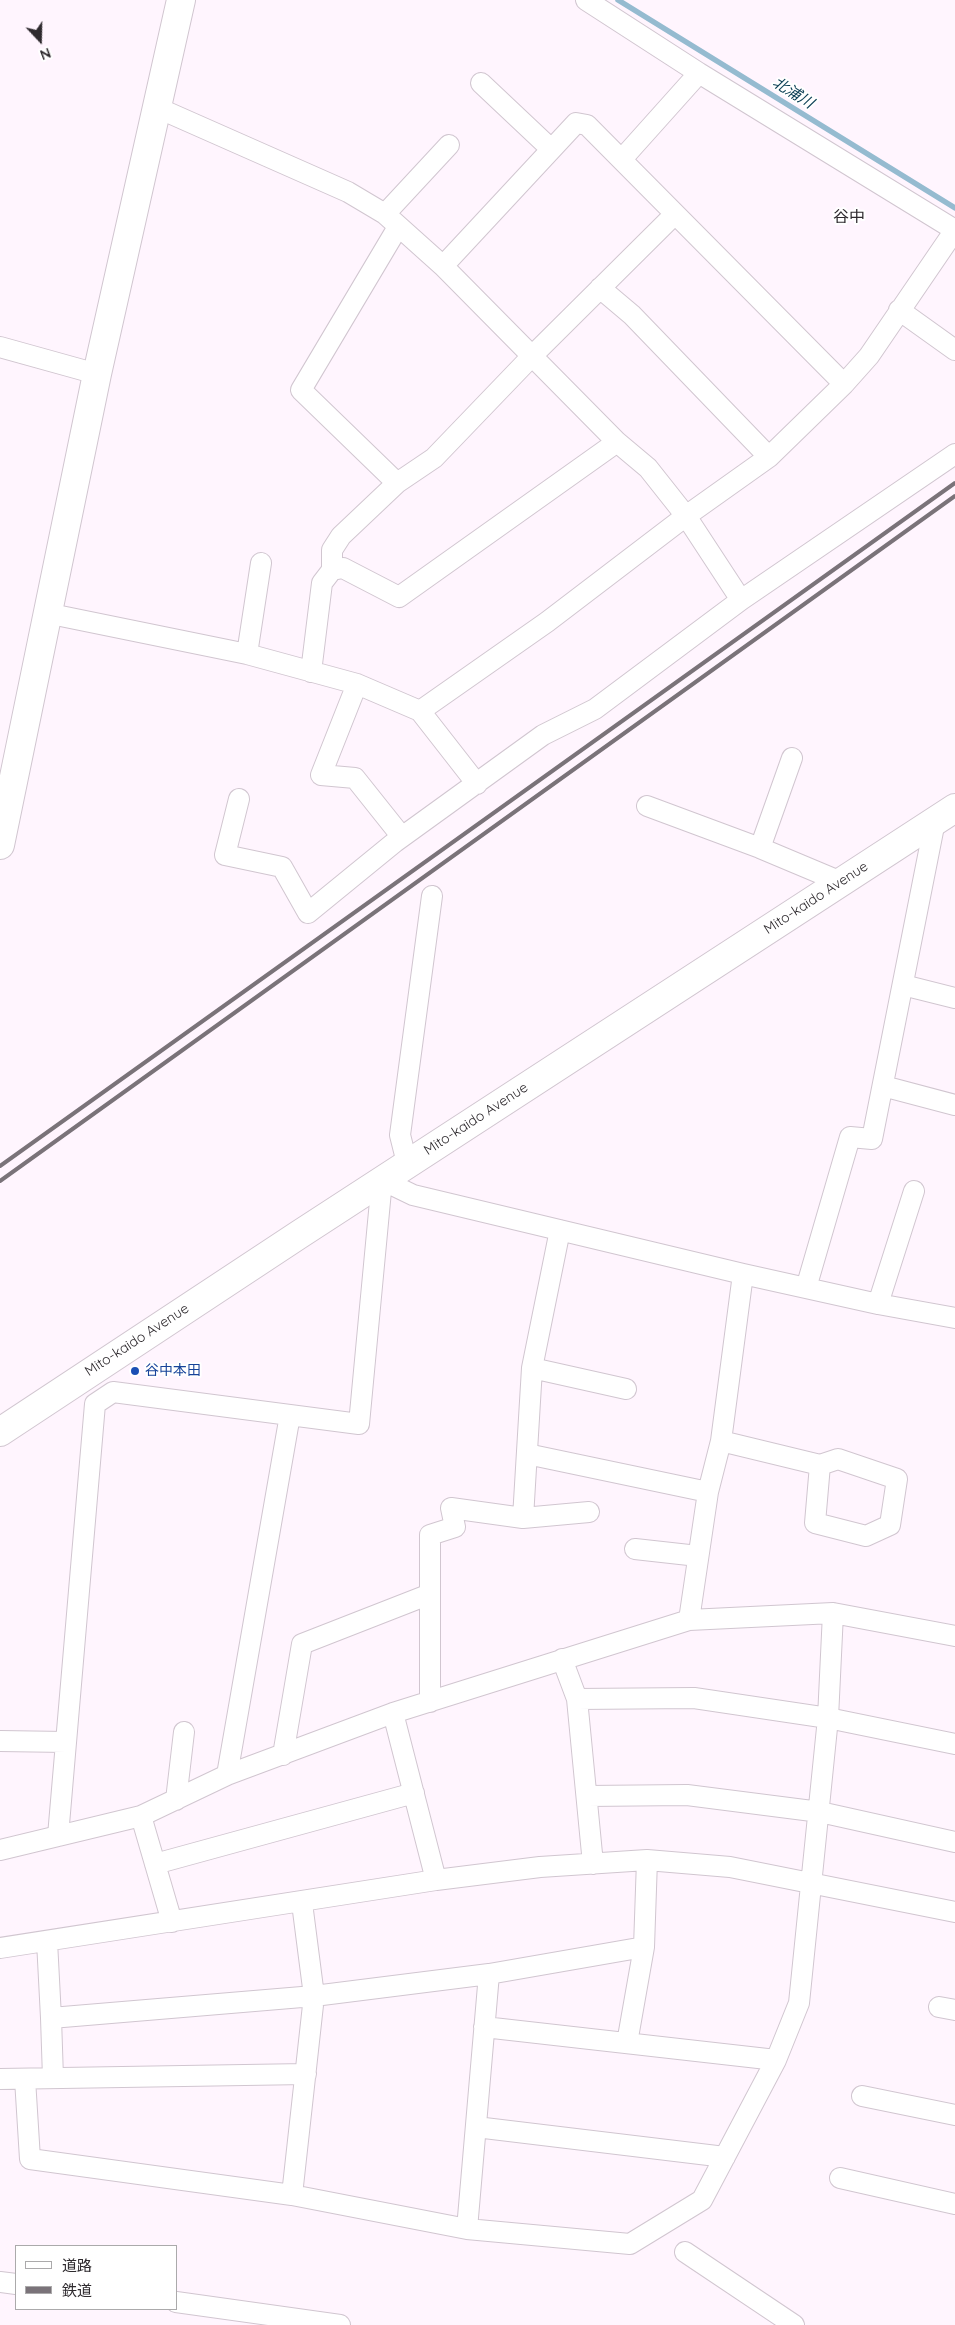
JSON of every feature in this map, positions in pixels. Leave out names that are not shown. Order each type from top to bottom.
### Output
[{"type":"main road","points":[[0,845],[46,614],[97,374],[181,0]]},
{"type":"main road","name":"Mito-kaido Avenue","points":[[0,1432],[85,1374],[407,1163],[945,814]]},
{"type":"street","points":[[420,711],[547,622],[686,516],[770,457],[844,384],[869,356],[955,230],[699,73],[586,0]]},
{"type":"street","points":[[622,159],[699,73]]},
{"type":"street","points":[[481,83],[551,149]]},
{"type":"street","points":[[158,108],[348,192],[392,221],[443,266],[617,442],[648,468],[686,516],[741,600]]},
{"type":"street","points":[[443,266],[576,123],[588,125],[844,384]]},
{"type":"street","points":[[397,484],[301,390],[392,221],[449,145]]},
{"type":"street","points":[[311,672],[322,583],[332,570],[332,550],[341,536],[397,484],[434,458],[533,355],[675,214]]},
{"type":"street","points":[[600,288],[632,315],[770,457]]},
{"type":"street","points":[[899,310],[955,350]]},
{"type":"street","points":[[0,347],[97,374]]},
{"type":"street","points":[[332,570],[343,568],[399,598],[617,442]]},
{"type":"street","points":[[239,799],[225,855],[282,867],[308,913],[402,837],[543,735],[595,709],[741,600],[955,454]]},
{"type":"street","points":[[247,654],[261,563]]},
{"type":"street","points":[[46,614],[247,654],[357,684],[420,711],[477,784]]},
{"type":"street","points":[[357,684],[321,775],[355,778],[402,837]]},
{"type":"street","points":[[760,848],[792,758]]},
{"type":"street","points":[[647,806],[760,848],[841,882]]},
{"type":"street","points":[[806,1288],[850,1137],[872,1139],[903,985],[945,814]]},
{"type":"street","points":[[407,1163],[400,1135],[432,896]]},
{"type":"street","points":[[903,985],[955,998]]},
{"type":"street","points":[[883,1086],[955,1105]]},
{"type":"street","points":[[58,1836],[94,1404],[113,1392],[359,1424],[382,1180],[413,1195],[743,1274],[878,1304],[955,1318]]},
{"type":"street","points":[[878,1304],[914,1191]]},
{"type":"street","points":[[523,1518],[532,1368],[560,1230]]},
{"type":"street","points":[[689,1620],[708,1492],[721,1441],[743,1274]]},
{"type":"street","points":[[532,1368],[626,1389]]},
{"type":"street","points":[[85,1374],[104,1398]]},
{"type":"street","points":[[227,1775],[290,1415]]},
{"type":"street","points":[[721,1441],[820,1466],[838,1460],[897,1479],[890,1525],[866,1536],[815,1523],[820,1466]]},
{"type":"street","points":[[527,1454],[708,1492]]},
{"type":"street","points":[[430,1702],[430,1535],[455,1527],[451,1508],[523,1518],[589,1512]]},
{"type":"street","points":[[635,1549],[698,1556]]},
{"type":"street","points":[[283,1754],[302,1644],[430,1594]]},
{"type":"street","points":[[26,2078],[30,2158],[292,2195],[467,2230],[630,2244],[702,2200],[776,2060],[799,2003],[820,1812],[834,1613]]},
{"type":"street","points":[[0,1850],[141,1816],[227,1775],[393,1713],[689,1620],[834,1613],[955,1636]]},
{"type":"street","points":[[562,1659],[577,1699],[593,1864]]},
{"type":"street","points":[[577,1699],[694,1698],[828,1718],[955,1744]]},
{"type":"street","points":[[393,1713],[436,1880]]},
{"type":"street","points":[[176,1800],[184,1732]]},
{"type":"street","points":[[0,1741],[66,1742]]},
{"type":"street","points":[[155,1864],[414,1793]]},
{"type":"street","points":[[587,1796],[687,1795],[820,1812],[955,1842]]},
{"type":"street","points":[[141,1816],[172,1922]]},
{"type":"street","points":[[627,2043],[644,1947],[647,1860]]},
{"type":"street","points":[[0,1948],[302,1903],[436,1880],[540,1867],[647,1860],[730,1868],[955,1912]]},
{"type":"street","points":[[292,2195],[314,1996],[302,1903]]},
{"type":"street","points":[[46,1941],[53,2078]]},
{"type":"street","points":[[51,2018],[314,1996],[489,1974],[644,1947]]},
{"type":"street","points":[[467,2230],[489,1974]]},
{"type":"street","points":[[484,2027],[776,2060]]},
{"type":"street","points":[[0,2079],[306,2074]]},
{"type":"street","points":[[862,2096],[955,2115]]},
{"type":"street","points":[[476,2127],[725,2157]]},
{"type":"street","points":[[840,2178],[955,2204]]},
{"type":"street","points":[[685,2252],[794,2325]]},
{"type":"street","points":[[0,2282],[15,2284]]},
{"type":"street","points":[[178,2302],[340,2325]]},
{"type":"waterway","name":"北浦川","points":[[618,0],[955,208]]},
{"type":"railway","points":[[0,1166],[955,483]]},
{"type":"railway","points":[[0,1181],[955,496]]},
{"type":"place","name":"谷中本田","points":[[135,1371]]},
{"type":"district","name":"谷中","points":[[849,217]]}]
